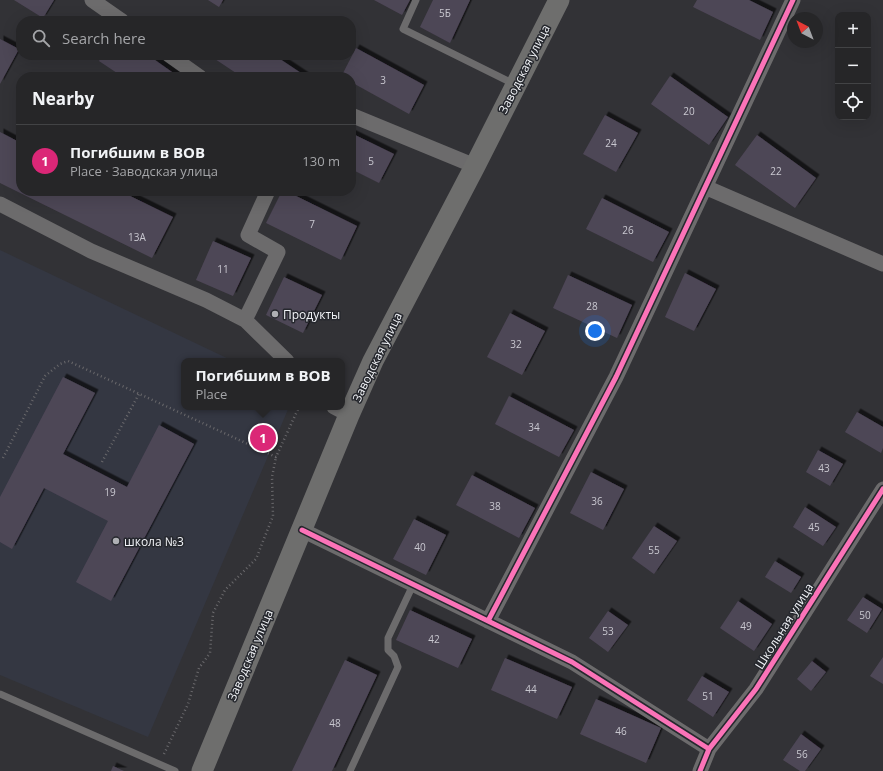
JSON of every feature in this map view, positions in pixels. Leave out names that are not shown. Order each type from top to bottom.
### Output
[{"type":"main road","name":"Заводская улица","points":[[345,406],[373,361],[475,166],[559,0]]},
{"type":"main road","name":"Заводская улица","points":[[202,771],[302,530],[342,411]]},
{"type":"street","points":[[92,0],[115,16]]},
{"type":"street","points":[[488,621],[616,377],[793,0]]},
{"type":"street","points":[[176,60],[193,72]]},
{"type":"street","points":[[356,117],[475,166]]},
{"type":"street","points":[[705,186],[883,264]]},
{"type":"street","points":[[244,320],[278,252],[248,235],[266,196]]},
{"type":"street","points":[[0,204],[91,251],[206,300],[244,320],[285,358]]},
{"type":"street","name":"Школьная улица","points":[[700,771],[709,749],[756,689],[883,489]]},
{"type":"street","points":[[302,530],[572,662],[709,749]]},
{"type":"lane","points":[[416,0],[403,29],[516,85]]},
{"type":"lane","points":[[350,771],[398,667],[394,656],[388,650],[388,638],[413,585]]},
{"type":"lane","points":[[0,694],[175,771]]},
{"type":"path","points":[[3,458],[45,376],[60,364],[68,361],[276,457]]},
{"type":"path","points":[[102,462],[139,394]]},
{"type":"path","points":[[160,764],[188,704],[199,668],[210,653],[214,614],[225,590],[256,559],[273,516],[272,477],[276,457],[298,410]]},
{"type":"shaded area","name":"школа №3","points":[[0,250],[227,358],[181,358],[181,410],[288,410],[148,737],[0,675]]},
{"type":"building","points":[[14,0],[54,0],[44,16],[40,16]]},
{"type":"building","points":[[208,0],[223,0],[219,7]]},
{"type":"building","points":[[374,0],[410,0],[402,15]]},
{"type":"building","points":[[433,0],[470,0],[450,43],[420,27]]},
{"type":"building","points":[[697,0],[749,0],[773,12],[760,40],[693,7]]},
{"type":"building","points":[[0,39],[16,47],[16,55],[0,84]]},
{"type":"building","points":[[356,48],[424,85],[409,114],[356,85],[356,72],[344,72],[350,60],[356,60]]},
{"type":"building","points":[[155,60],[172,72],[116,72],[99,61]]},
{"type":"building","points":[[216,60],[282,60],[300,72],[234,72]]},
{"type":"building","points":[[670,76],[728,117],[709,145],[651,104]]},
{"type":"building","points":[[605,115],[638,133],[616,172],[583,154]]},
{"type":"building","points":[[0,132],[16,140],[16,191],[0,183]]},
{"type":"building","points":[[356,135],[394,154],[379,183],[356,172]]},
{"type":"building","points":[[757,135],[816,178],[795,208],[735,165]]},
{"type":"building","points":[[26,196],[130,196],[173,217],[152,258]]},
{"type":"building","points":[[280,196],[296,196],[357,226],[341,260],[266,223]]},
{"type":"building","points":[[602,198],[669,232],[653,262],[586,229]]},
{"type":"building","points":[[213,241],[251,258],[233,296],[196,280]]},
{"type":"building","points":[[685,273],[716,289],[694,331],[665,317]]},
{"type":"building","points":[[568,275],[632,305],[617,338],[553,308]]},
{"type":"building","points":[[284,277],[322,295],[303,333],[266,315]]},
{"type":"building","points":[[510,313],[545,331],[522,375],[487,357]]},
{"type":"building","points":[[63,377],[95,393],[63,454],[127,487],[159,425],[194,444],[111,601],[76,582],[108,521],[44,488],[12,549],[0,542],[0,497]]},
{"type":"building","points":[[509,396],[574,430],[559,457],[495,424]]},
{"type":"building","points":[[857,412],[883,427],[883,448],[881,453],[845,432]]},
{"type":"building","points":[[818,450],[843,464],[830,486],[806,472]]},
{"type":"building","points":[[591,472],[624,489],[603,530],[570,513]]},
{"type":"building","points":[[472,475],[535,508],[519,538],[456,505]]},
{"type":"building","points":[[805,507],[836,527],[823,546],[793,527]]},
{"type":"building","points":[[414,519],[446,535],[426,575],[393,559]]},
{"type":"building","points":[[654,526],[677,541],[654,574],[632,558]]},
{"type":"building","points":[[775,561],[801,577],[791,593],[765,577]]},
{"type":"building","points":[[863,597],[882,609],[867,633],[847,620]]},
{"type":"building","points":[[738,601],[772,624],[754,651],[720,628]]},
{"type":"building","points":[[410,610],[472,639],[458,668],[396,640]]},
{"type":"building","points":[[608,611],[628,625],[608,652],[589,638]]},
{"type":"building","points":[[883,657],[883,684],[870,676]]},
{"type":"building","points":[[505,658],[572,687],[557,719],[491,690]]},
{"type":"building","points":[[345,660],[377,675],[332,771],[292,771]]},
{"type":"building","points":[[812,661],[826,672],[811,691],[797,679]]},
{"type":"building","points":[[702,676],[729,692],[713,717],[687,700]]},
{"type":"building","points":[[596,699],[661,728],[646,763],[580,734]]},
{"type":"building","points":[[801,734],[821,749],[805,771],[800,771],[783,760]]},
{"type":"building","points":[[113,766],[124,771],[111,771]]},
{"type":"cycle path","points":[[488,621],[616,377],[793,0]]},
{"type":"cycle path","points":[[700,771],[709,749],[756,689],[883,489]]},
{"type":"cycle path","points":[[302,530],[572,662],[709,749]]},
{"type":"place","name":"Продукты","points":[[275,314]]},
{"type":"place","name":"Погибшим в ВОВ","points":[[263,438]]},
{"type":"place","name":"школа №3","points":[[116,541]]}]
